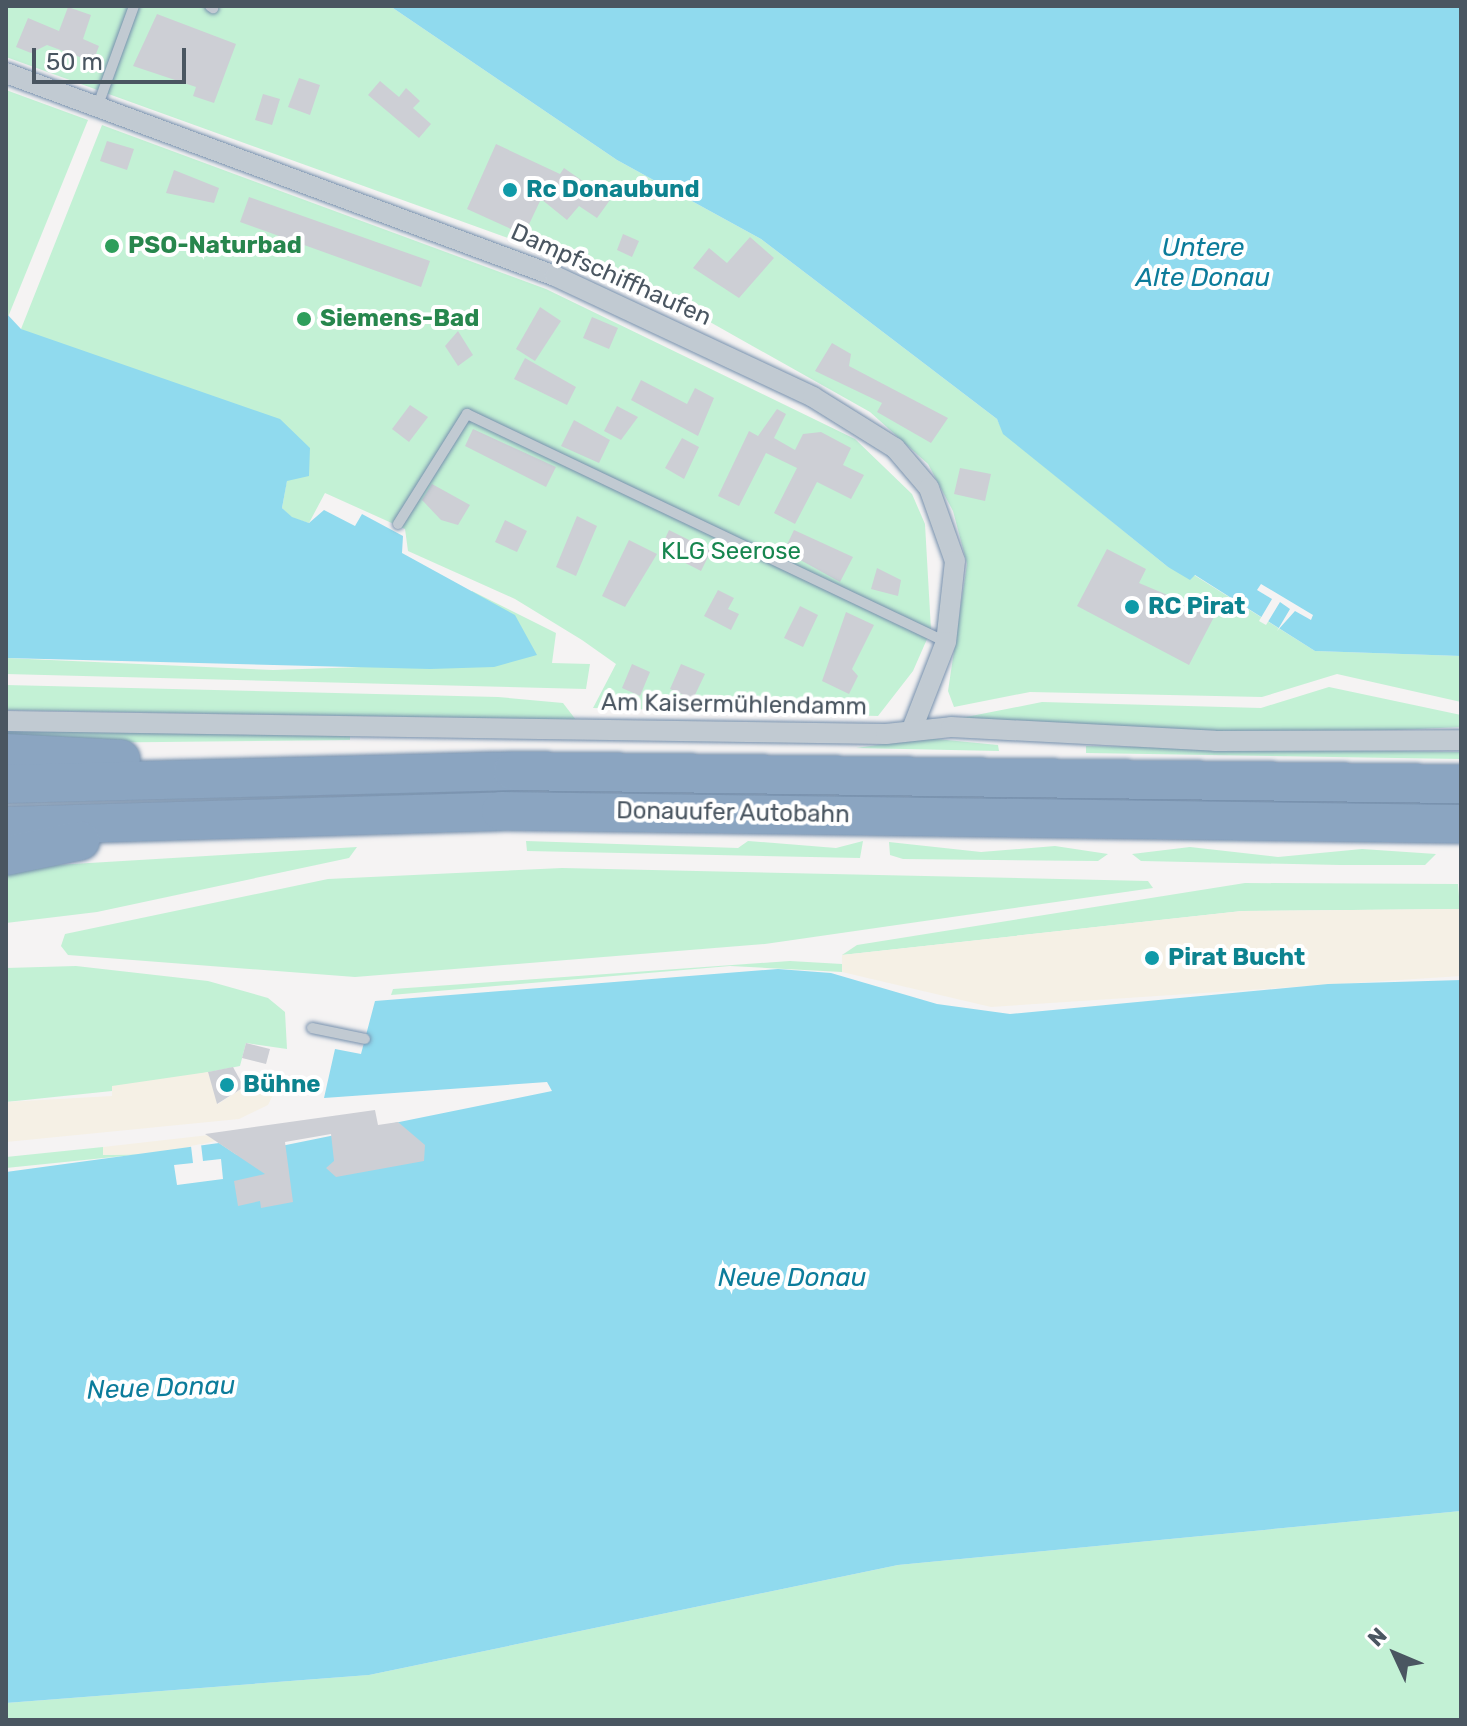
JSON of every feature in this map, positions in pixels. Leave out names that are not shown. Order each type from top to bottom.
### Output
[{"type":"highway","points":[[6,753],[103,756],[230,777]]},
{"type":"highway","name":"Donauufer Autobahn","points":[[6,784],[230,777],[685,772],[1461,784]]},
{"type":"highway","name":"Donauufer Autobahn","points":[[6,826],[197,818],[592,811],[1461,824]]},
{"type":"highway","points":[[6,856],[197,818]]},
{"type":"street","name":"Dampfschiffhaufen","points":[[6,73],[555,276],[813,397],[895,448],[929,488],[948,531],[954,605],[946,642],[912,729]]},
{"type":"street","name":"Am Kaisermühlendamm","points":[[6,721],[912,729],[1461,740]]},
{"type":"lane","points":[[98,105],[134,6]]},
{"type":"lane","points":[[398,524],[467,414],[946,642]]},
{"type":"lane","points":[[312,1028],[365,1039]]},
{"type":"green space","points":[[6,6],[390,6],[617,160],[761,239],[997,419],[1004,434],[1168,567],[1194,575],[1315,651],[1461,656],[1461,702],[1337,674],[1262,697],[1030,692],[954,707],[948,691],[967,564],[953,511],[928,464],[870,412],[694,313],[580,264],[6,57]]},
{"type":"green space","points":[[6,90],[88,120],[8,317],[6,312]]},
{"type":"green space","name":"KLG Seerose","points":[[102,125],[546,289],[855,439],[912,494],[925,524],[931,630],[913,671],[878,716],[593,708],[616,664],[582,640],[515,599],[408,551],[405,529],[325,493],[309,523],[292,518],[282,508],[287,480],[21,329]]},
{"type":"green space","points":[[472,591],[556,633],[552,663],[590,664],[586,689],[6,674],[6,658],[273,670],[420,665]]},
{"type":"green space","points":[[6,685],[498,697],[563,703],[576,720],[6,710]]},
{"type":"green space","points":[[1329,687],[1461,715],[1461,727],[1291,735],[961,718],[1042,702],[1261,708]]},
{"type":"green space","points":[[6,731],[350,735],[350,740],[68,743],[6,740]]},
{"type":"green space","points":[[926,738],[998,745],[999,751],[856,748]]},
{"type":"green space","points":[[1086,746],[1461,752],[1461,759],[1086,753]]},
{"type":"green space","points":[[526,841],[738,848],[748,841],[836,848],[863,841],[860,858],[527,851]]},
{"type":"green space","points":[[889,842],[981,852],[1055,846],[1108,854],[1098,861],[903,859],[890,855]]},
{"type":"green space","points":[[357,847],[349,858],[97,912],[6,923],[6,868]]},
{"type":"green space","points":[[1190,847],[1278,857],[1362,849],[1436,854],[1425,865],[1340,865],[1141,861],[1132,854]]},
{"type":"green space","points":[[562,868],[1148,881],[1153,888],[765,944],[355,977],[68,955],[61,946],[65,934],[328,879]]},
{"type":"green space","points":[[1245,883],[1458,884],[1460,909],[1242,911],[842,955],[857,945]]},
{"type":"green space","points":[[790,961],[842,964],[842,972],[730,966],[391,995],[393,989]]},
{"type":"green space","points":[[76,966],[208,981],[268,998],[285,1012],[287,1049],[246,1043],[240,1066],[112,1091],[6,1102],[6,968]]},
{"type":"green space","points":[[103,1147],[104,1155],[143,1154],[6,1168],[6,1157]]},
{"type":"green space","points":[[1461,1511],[1461,1720],[6,1720],[6,1703],[369,1675],[898,1565]]},
{"type":"sand","name":"Pirat Bucht","points":[[1460,909],[1461,976],[991,1007],[842,972],[842,955],[1242,911]]},
{"type":"sand","points":[[208,1072],[218,1104],[244,1087],[241,1081],[274,1072],[281,1079],[268,1105],[239,1119],[6,1142],[6,1102],[112,1096],[112,1086]]},
{"type":"sand","points":[[218,1134],[219,1140],[164,1154],[103,1155],[103,1147]]},
{"type":"water","name":"Untere Alte Donau","points":[[390,6],[1461,6],[1461,656],[1315,651],[1195,575],[1190,580],[1168,567],[1003,434],[997,419],[761,239],[617,160]]},
{"type":"water","points":[[6,313],[21,329],[280,419],[310,448],[309,476],[287,481],[282,508],[292,517],[309,523],[324,510],[355,526],[362,514],[403,536],[402,553],[515,615],[537,655],[494,667],[430,669],[6,658]]},
{"type":"water","name":"Neue Donau","points":[[778,969],[831,973],[937,1004],[1010,1014],[1328,984],[1461,980],[1461,1511],[898,1565],[369,1675],[6,1703],[6,1172],[219,1143],[237,1155],[552,1091],[547,1082],[324,1098],[335,1049],[361,1054],[375,1001]]},
{"type":"pier","points":[[1261,584],[1313,615],[1311,620],[1295,611],[1277,631],[1290,609],[1280,602],[1266,625],[1259,621],[1272,599],[1257,590]]},
{"type":"pier","points":[[201,1144],[203,1161],[221,1159],[223,1179],[177,1185],[174,1165],[193,1163],[191,1146]]},
{"type":"building","points":[[68,7],[91,15],[83,39],[99,46],[93,62],[47,45],[31,53],[16,47],[28,18],[59,31]]},
{"type":"building","points":[[157,14],[236,44],[214,103],[193,96],[196,87],[133,66]]},
{"type":"building","points":[[299,78],[320,85],[310,115],[288,107]]},
{"type":"building","points":[[380,81],[399,97],[406,88],[420,101],[413,108],[431,124],[419,138],[368,95]]},
{"type":"building","points":[[263,94],[280,99],[272,125],[255,120]]},
{"type":"building","points":[[107,141],[134,149],[127,170],[100,161]]},
{"type":"building","name":"Rc Donaubund","points":[[496,144],[560,174],[564,168],[610,200],[597,218],[579,206],[567,220],[541,199],[524,235],[467,209]]},
{"type":"building","points":[[174,170],[219,188],[214,203],[166,193]]},
{"type":"building","points":[[249,197],[430,261],[421,287],[240,222]]},
{"type":"building","points":[[623,234],[639,241],[632,257],[617,250]]},
{"type":"building","points":[[750,237],[774,258],[739,298],[693,268],[709,248],[727,263]]},
{"type":"building","points":[[540,307],[561,321],[535,361],[516,349]]},
{"type":"building","points":[[592,317],[618,328],[609,349],[583,338]]},
{"type":"building","points":[[458,331],[473,355],[458,366],[445,346]]},
{"type":"building","points":[[832,343],[851,354],[849,366],[948,418],[931,443],[877,412],[882,403],[815,371]]},
{"type":"building","points":[[525,358],[576,387],[567,405],[514,379]]},
{"type":"building","points":[[641,380],[687,404],[695,388],[714,398],[698,436],[631,400]]},
{"type":"building","points":[[410,405],[428,417],[409,442],[392,429]]},
{"type":"building","points":[[617,406],[638,417],[621,440],[604,431]]},
{"type":"building","points":[[777,409],[786,414],[774,438],[795,450],[803,434],[821,432],[851,448],[843,465],[864,475],[851,499],[817,482],[795,524],[774,513],[797,468],[766,453],[739,506],[718,496],[749,431],[758,436]]},
{"type":"building","points":[[574,420],[610,440],[599,463],[561,446]]},
{"type":"building","points":[[473,429],[556,467],[546,487],[465,446]]},
{"type":"building","points":[[682,438],[699,447],[684,479],[665,468]]},
{"type":"building","points":[[960,468],[991,474],[985,501],[954,494]]},
{"type":"building","points":[[432,484],[470,505],[458,525],[441,520],[422,500]]},
{"type":"building","points":[[577,516],[597,526],[576,576],[556,567]]},
{"type":"building","points":[[505,520],[527,531],[517,552],[495,542]]},
{"type":"building","points":[[669,530],[711,551],[701,571],[660,550]]},
{"type":"building","points":[[794,530],[853,557],[840,582],[784,551]]},
{"type":"building","points":[[629,540],[657,554],[625,607],[602,596]]},
{"type":"building","name":"RC Pirat","points":[[1107,549],[1146,569],[1139,583],[1215,615],[1189,665],[1077,606]]},
{"type":"building","points":[[877,568],[901,580],[898,596],[871,589]]},
{"type":"building","points":[[718,590],[734,598],[728,609],[739,614],[731,630],[704,616]]},
{"type":"building","points":[[800,606],[818,615],[803,647],[784,638]]},
{"type":"building","points":[[846,612],[874,625],[852,669],[858,676],[849,694],[822,681]]},
{"type":"building","points":[[632,664],[650,672],[640,696],[622,688]]},
{"type":"building","points":[[681,664],[705,674],[693,699],[670,689]]},
{"type":"building","points":[[246,1043],[270,1049],[266,1064],[242,1058]]},
{"type":"building","name":"Bühne","points":[[233,1067],[244,1087],[217,1104],[208,1072]]},
{"type":"building","points":[[375,1110],[378,1125],[398,1122],[425,1145],[424,1161],[336,1177],[326,1168],[334,1161],[331,1134],[285,1142],[293,1202],[261,1208],[260,1201],[238,1206],[234,1181],[265,1174],[205,1134]]},
{"type":"place","name":"Rc Donaubund","points":[[510,190]]},
{"type":"place","name":"PSO-Naturbad","points":[[112,246]]},
{"type":"place","name":"Siemens-Bad","points":[[304,319]]},
{"type":"place","name":"RC Pirat","points":[[1132,607]]},
{"type":"place","name":"Pirat Bucht","points":[[1152,958]]},
{"type":"place","name":"Bühne","points":[[227,1085]]}]
